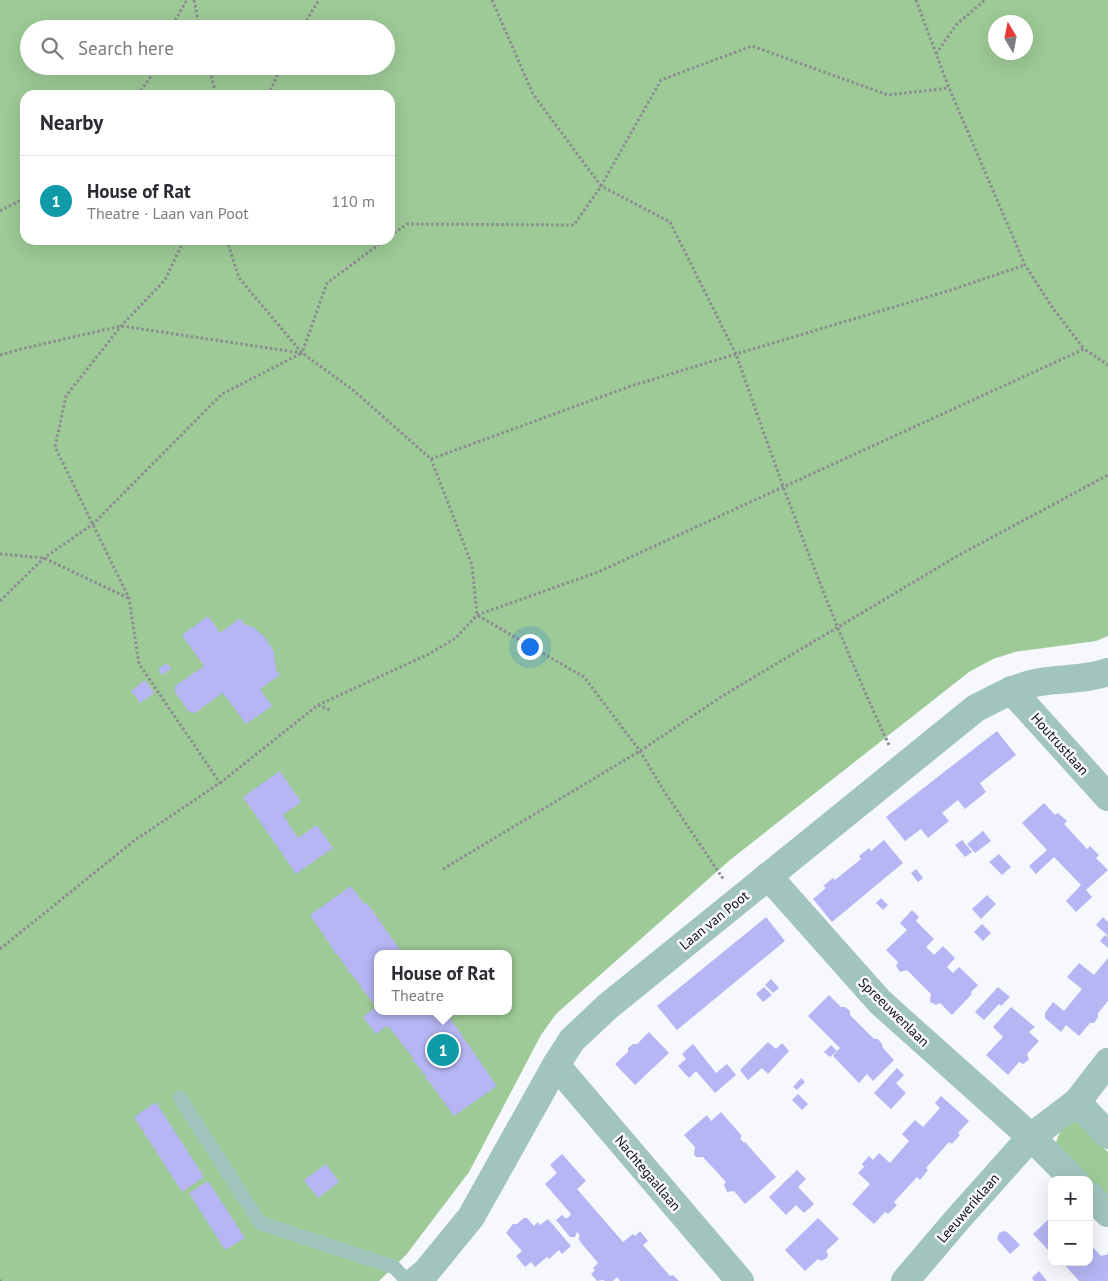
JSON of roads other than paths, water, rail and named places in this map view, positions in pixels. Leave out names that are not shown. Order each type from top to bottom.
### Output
[{"type":"street","name":"Laan van Poot","points":[[416,1281],[426,1272],[471,1217],[556,1065],[572,1040],[607,1008],[976,708],[1011,690],[1038,682],[1096,676],[1108,672]]},
{"type":"street","name":"Houtrustlaan","points":[[1011,690],[1108,797]]},
{"type":"street","name":"Spreeuwenlaan","points":[[768,876],[880,1002],[1031,1137],[1070,1176]]},
{"type":"street","name":"Leeuweriklaan","points":[[905,1281],[1031,1137],[1076,1102],[1108,1062]]},
{"type":"street","name":"Nachtegaallaan","points":[[556,1065],[740,1281]]},
{"type":"street","points":[[1076,1102],[1108,1135]]},
{"type":"street","points":[[1093,1199],[1108,1213]]},
{"type":"lane","points":[[180,1098],[260,1223],[394,1267],[407,1281]]},
{"type":"place","name":"House of Rat","points":[[443,1050]]}]
